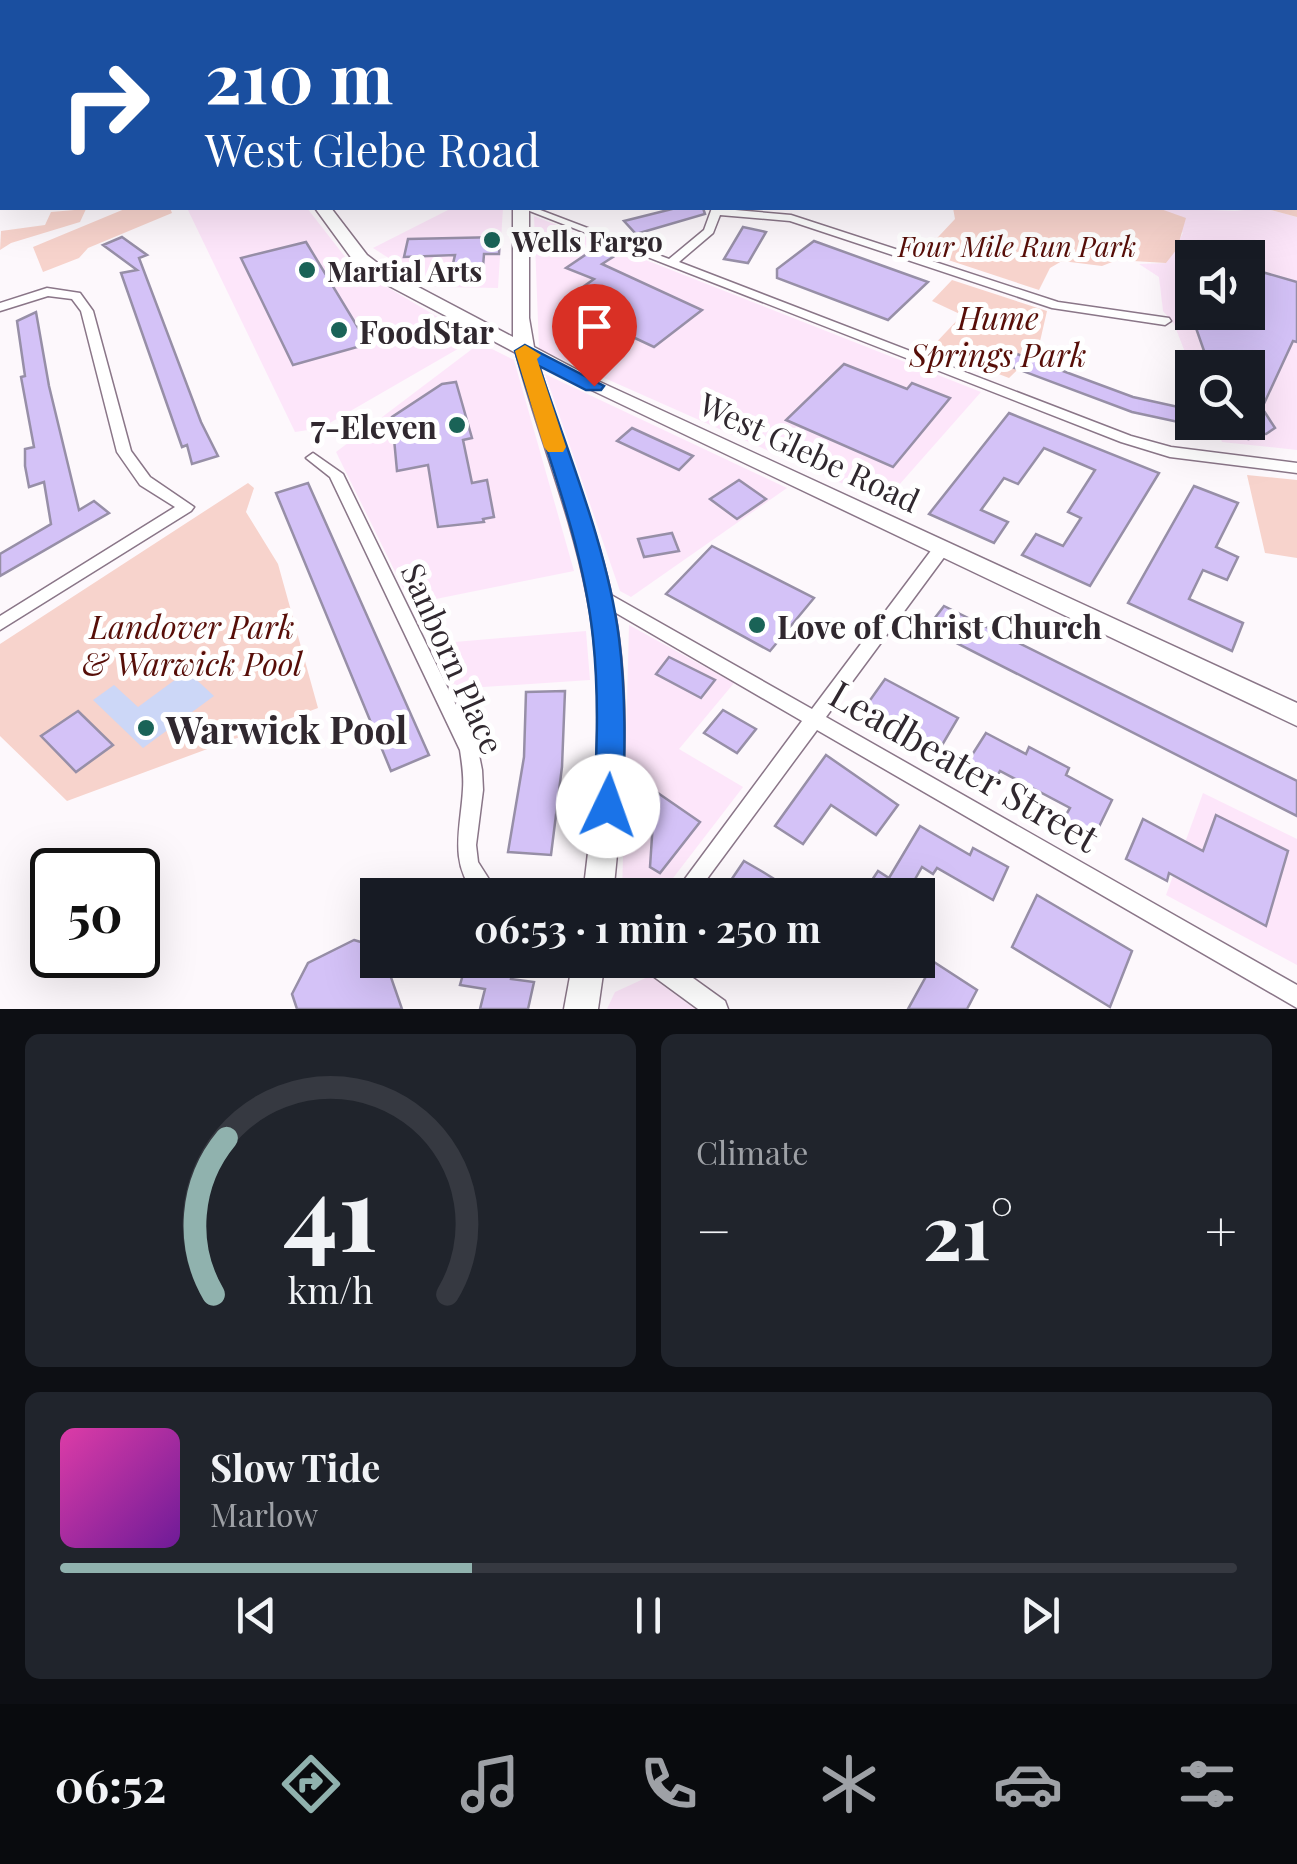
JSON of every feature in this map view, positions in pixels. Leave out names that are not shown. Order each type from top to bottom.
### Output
[{"type":"main road","name":"West Glebe Road","points":[[325,210],[361,259],[382,275],[525,351],[1297,715]]},
{"type":"main road","points":[[524,210],[520,318],[525,351],[568,487],[606,634],[612,724],[599,878]]},
{"type":"main road","points":[[581,1009],[586,978]]},
{"type":"street","points":[[529,210],[1126,439],[1170,452],[1297,468]]},
{"type":"street","points":[[671,262],[709,231],[717,210],[791,218],[1056,305],[1165,321]]},
{"type":"street","points":[[0,624],[186,506],[145,481],[124,452],[87,311],[76,296],[46,292],[5,305]]},
{"type":"street","name":"Sanborn Place","points":[[313,458],[336,474],[469,750],[475,770],[475,791],[464,846],[468,870],[475,878]]},
{"type":"street","points":[[696,878],[942,548]]},
{"type":"street","name":"Leadbeater Street","points":[[598,595],[1297,996]]},
{"type":"street","points":[[675,978],[717,1009]]},
{"type":"shaded area","points":[[188,210],[309,210],[353,267],[475,339],[321,428],[295,432]]},
{"type":"shaded area","points":[[448,210],[503,210],[498,288],[434,287],[373,248]]},
{"type":"shaded area","points":[[1160,210],[1271,210],[1297,217],[1297,450],[1221,440],[1265,440],[1265,350],[1184,350],[1176,330],[1265,330],[1265,240],[1179,240],[1183,233]]},
{"type":"shaded area","points":[[534,216],[981,392],[884,502],[539,349]]},
{"type":"shaded area","points":[[1175,247],[1175,327],[1163,311],[1159,277],[1139,264],[1166,263]]},
{"type":"shaded area","points":[[480,343],[514,360],[574,571],[411,604],[336,452]]},
{"type":"shaded area","points":[[545,374],[787,488],[631,597],[620,591]]},
{"type":"shaded area","points":[[629,625],[734,683],[679,749],[743,787],[673,878],[622,878]]},
{"type":"shaded area","points":[[586,631],[590,680],[453,689],[431,644]]},
{"type":"shaded area","points":[[1203,793],[1297,839],[1297,965],[1166,895]]},
{"type":"shaded area","points":[[653,978],[695,1009],[607,1009],[615,992]]},
{"type":"green space","points":[[86,210],[80,222],[0,250],[1,231],[45,225],[51,212]]},
{"type":"green space","points":[[122,210],[172,213],[88,248],[79,258],[43,272],[33,247]]},
{"type":"green space","name":"Four Mile Run Park","points":[[953,210],[1164,210],[1186,218],[1180,240],[1175,240],[1175,252],[1166,263],[1117,260],[1102,266],[1062,261],[1050,268],[1039,290],[924,252],[955,219]]},
{"type":"green space","points":[[1271,210],[1297,210],[1297,217]]},
{"type":"green space","name":"Hume Springs Park","points":[[952,280],[1047,311],[1038,350],[1009,378],[931,348],[962,315],[932,301]]},
{"type":"green space","points":[[1247,475],[1297,480],[1297,558],[1265,553]]},
{"type":"green space","name":"Landover Park & Warwick Pool","points":[[248,483],[254,488],[246,512],[278,564],[318,708],[67,801],[0,736],[0,644]]},
{"type":"water","name":"Warwick Pool","points":[[187,671],[214,696],[143,748],[93,700],[114,685],[138,707]]},
{"type":"building","points":[[668,210],[704,210],[705,214],[636,234],[624,221]]},
{"type":"building","points":[[743,227],[766,232],[748,263],[724,259]]},
{"type":"building","points":[[122,237],[147,255],[139,258],[201,422],[218,456],[192,464],[187,445],[182,447],[121,273],[137,270],[103,245]]},
{"type":"building","points":[[500,237],[499,254],[484,254],[483,267],[452,268],[455,255],[404,257],[408,239]]},
{"type":"building","points":[[814,241],[928,282],[888,320],[777,278],[777,269]]},
{"type":"building","points":[[306,242],[368,344],[293,365],[241,258]]},
{"type":"building","points":[[594,249],[613,257],[602,264],[702,310],[654,347],[622,332],[633,320],[573,294],[594,279],[566,268]]},
{"type":"building","points":[[1265,273],[1297,282],[1297,342],[1293,341],[1265,402],[1265,350],[1204,350],[1197,330],[1265,330]]},
{"type":"building","points":[[36,312],[49,386],[79,510],[94,501],[109,513],[0,576],[0,554],[51,524],[44,482],[29,487],[25,466],[25,449],[34,447],[21,377],[25,376],[17,321]]},
{"type":"building","points":[[1009,351],[1133,397],[1175,406],[1175,421],[1132,412],[1004,364]]},
{"type":"building","points":[[844,364],[907,389],[912,383],[950,398],[893,467],[786,420]]},
{"type":"building","points":[[456,382],[472,438],[463,440],[472,483],[487,480],[494,517],[483,519],[484,522],[438,527],[428,465],[397,471],[392,417],[442,384]]},
{"type":"building","points":[[1009,413],[1159,473],[1090,586],[1022,555],[1036,534],[1063,546],[1081,518],[1068,512],[1095,470],[1044,448],[1018,484],[1004,478],[981,510],[1008,522],[994,543],[929,514]]},
{"type":"building","points":[[1265,413],[1275,428],[1265,434]]},
{"type":"building","points":[[632,428],[693,456],[679,470],[617,441]]},
{"type":"building","points":[[739,480],[766,499],[737,519],[710,499]]},
{"type":"building","points":[[308,483],[429,755],[391,771],[276,493]]},
{"type":"building","points":[[1194,486],[1238,503],[1216,547],[1238,557],[1227,580],[1203,570],[1189,599],[1243,623],[1232,651],[1128,603]]},
{"type":"building","points":[[672,533],[679,551],[644,557],[638,539]]},
{"type":"building","name":"Love of Christ Church","points":[[712,546],[814,598],[770,651],[666,594]]},
{"type":"building","points":[[944,606],[1297,781],[1297,816],[927,628]]},
{"type":"building","points":[[669,657],[715,680],[701,698],[656,674]]},
{"type":"building","points":[[885,679],[958,718],[938,752],[863,710]]},
{"type":"building","points":[[565,691],[562,767],[551,855],[508,852],[524,757],[526,692]]},
{"type":"building","points":[[723,710],[756,729],[737,753],[704,733]]},
{"type":"building","points":[[78,711],[113,745],[76,772],[41,736]]},
{"type":"building","points":[[986,733],[1026,754],[1029,747],[1069,768],[1066,775],[1112,800],[1094,837],[1063,820],[1070,808],[1000,771],[994,782],[965,766]]},
{"type":"building","points":[[826,755],[898,805],[876,835],[831,805],[803,844],[775,826]]},
{"type":"building","points":[[655,791],[700,822],[660,873],[650,867]]},
{"type":"building","points":[[1216,815],[1288,851],[1266,926],[1169,873],[1167,881],[1126,859],[1143,819],[1203,851]]},
{"type":"building","points":[[920,826],[970,855],[973,848],[1008,867],[993,900],[937,868],[933,874],[922,867],[916,878],[889,878]]},
{"type":"building","points":[[744,861],[773,878],[732,878]]},
{"type":"building","points":[[1037,895],[1132,951],[1110,1007],[1012,947]]},
{"type":"building","points":[[354,940],[360,942],[360,978],[391,978],[402,1009],[297,1009],[292,994],[308,963]]},
{"type":"building","points":[[935,963],[977,990],[967,1009],[908,1009],[925,978],[935,978]]},
{"type":"building","points":[[462,978],[534,982],[528,1009],[480,1009],[485,989],[460,985]]},
{"type":"slow traffic","points":[[532,355],[525,351],[555,447]]},
{"type":"place","name":"Wells Fargo","points":[[492,240]]},
{"type":"place","name":"Martial Arts","points":[[307,270]]},
{"type":"place","name":"FoodStar","points":[[339,330]]},
{"type":"place","name":"7-Eleven","points":[[457,425]]},
{"type":"place","name":"Love of Christ Church","points":[[757,625]]},
{"type":"place","name":"Warwick Pool","points":[[146,728]]},
{"type":"route","points":[[594,386],[525,351],[586,545],[606,634],[612,724],[608,806]]}]
